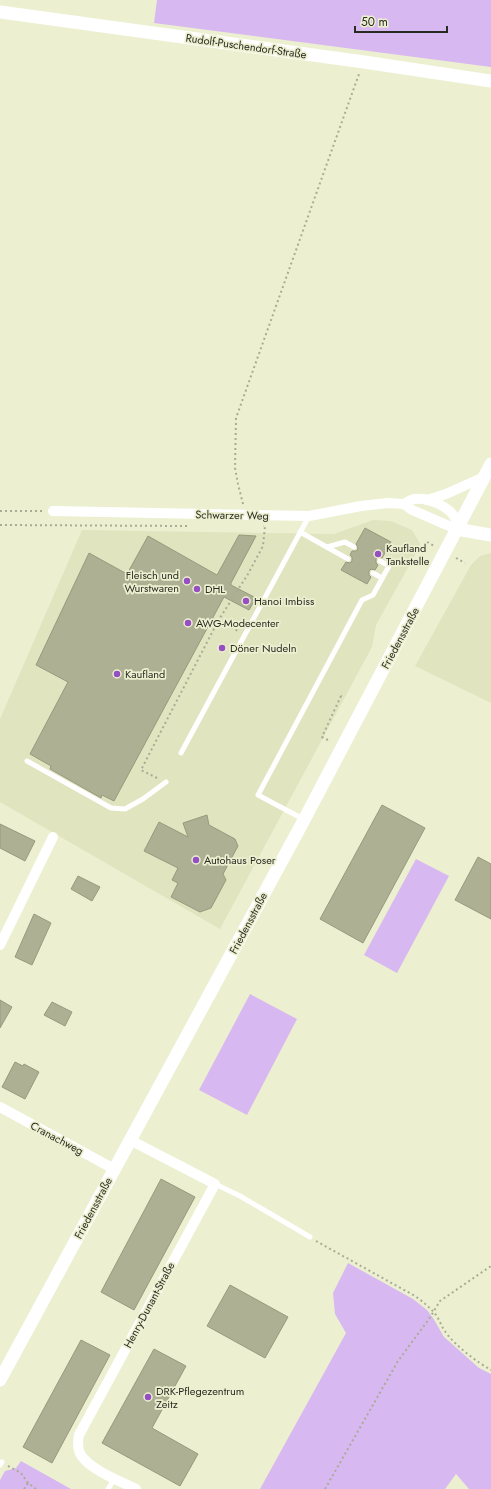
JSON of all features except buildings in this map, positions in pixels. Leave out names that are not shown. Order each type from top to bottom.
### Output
[{"type":"street","name":"Rudolf-Puschendorf-Straße","points":[[0,12],[491,81]]},
{"type":"street","name":"Friedensstraße","points":[[0,1380],[304,820],[491,464]]},
{"type":"street","points":[[427,500],[446,494],[484,477]]},
{"type":"street","points":[[404,504],[416,498],[427,500],[438,504],[452,514],[456,521],[456,530],[491,535]]},
{"type":"street","name":"Schwarzer Weg","points":[[53,511],[309,516],[388,503],[404,504],[412,510],[456,530]]},
{"type":"street","points":[[0,945],[53,837]]},
{"type":"street","name":"Cranachweg","points":[[0,1108],[114,1169]]},
{"type":"street","points":[[130,1140],[215,1184]]},
{"type":"street","name":"Henry-Dunant-Straße","points":[[136,1489],[97,1469],[84,1459],[79,1452],[77,1444],[79,1435],[215,1184]]},
{"type":"lane","points":[[181,753],[309,516]]},
{"type":"lane","points":[[300,532],[348,559]]},
{"type":"lane","points":[[327,547],[345,542],[354,547]]},
{"type":"lane","points":[[304,820],[258,794],[362,600],[372,596],[389,566],[380,561]]},
{"type":"lane","points":[[374,573],[382,578]]},
{"type":"lane","points":[[27,761],[111,808],[125,809],[143,800],[166,782]]},
{"type":"lane","points":[[215,1184],[240,1196],[310,1237]]},
{"type":"lane","points":[[108,1489],[115,1478]]},
{"type":"path","points":[[246,515],[235,468],[236,418],[364,62]]},
{"type":"path","points":[[0,511],[53,511]]},
{"type":"path","points":[[0,525],[194,526]]},
{"type":"path","points":[[166,782],[141,770],[218,621],[248,574],[263,546],[264,526],[257,526]]},
{"type":"path","points":[[212,619],[245,634]]},
{"type":"path","points":[[328,740],[322,737],[341,696],[338,695]]},
{"type":"path","points":[[310,1237],[415,1296],[433,1311],[447,1334],[482,1365],[491,1370]]},
{"type":"path","points":[[325,1489],[398,1361],[429,1319],[440,1301],[491,1266]]},
{"type":"path","points":[[1,1464],[21,1473],[28,1483],[36,1489]]},
{"type":"path","points":[[24,1489],[28,1483]]},
{"type":"shaded area","points":[[157,0],[491,0],[491,67],[154,23]]},
{"type":"shaded area","points":[[373,520],[391,521],[412,530],[420,543],[420,546],[376,625],[372,647],[220,929],[0,802],[0,719],[82,530],[334,534]]},
{"type":"shaded area","points":[[491,553],[491,703],[415,666],[471,565],[480,556]]},
{"type":"shaded area","points":[[416,859],[449,876],[397,973],[364,955]]},
{"type":"shaded area","points":[[250,994],[297,1019],[247,1115],[199,1090]]},
{"type":"shaded area","points":[[348,1263],[413,1299],[427,1310],[444,1337],[479,1368],[491,1374],[491,1489],[469,1489],[456,1474],[445,1489],[260,1489],[346,1333],[335,1314],[333,1293]]},
{"type":"shaded area","points":[[21,1461],[71,1489],[0,1489],[0,1480],[5,1471],[16,1468]]},
{"type":"place","name":"Kaufland Tankstelle","points":[[378,554]]},
{"type":"place","name":"Fleisch und Wurstwaren","points":[[187,581]]},
{"type":"place","name":"DHL","points":[[197,589]]},
{"type":"place","name":"Hanoi Imbiss","points":[[246,601]]},
{"type":"place","name":"AWG-Modecenter","points":[[188,623]]},
{"type":"place","name":"Döner Nudeln","points":[[222,648]]},
{"type":"place","name":"Kaufland","points":[[117,674]]},
{"type":"place","name":"Autohaus Poser","points":[[196,860]]},
{"type":"place","name":"DRK-Pflegezentrum Zeitz","points":[[148,1397]]}]
